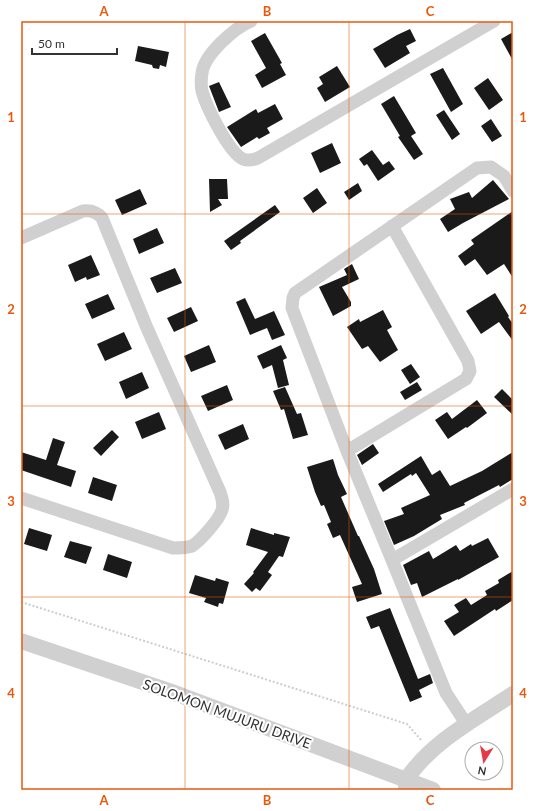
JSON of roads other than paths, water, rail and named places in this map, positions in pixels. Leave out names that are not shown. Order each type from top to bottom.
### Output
[{"type":"street","points":[[251,21],[246,23],[211,53],[203,68],[202,83],[203,92],[216,124],[234,151],[242,158],[253,160],[494,21]]},
{"type":"street","points":[[467,725],[446,692],[347,451],[292,308],[295,293],[477,168],[491,167],[504,176],[513,191]]},
{"type":"street","points":[[21,238],[83,211],[93,211],[102,218],[147,328],[220,492],[223,505],[219,517],[200,540],[191,546],[173,548],[21,498]]},
{"type":"street","points":[[347,451],[466,379],[470,372],[468,361],[392,226]]},
{"type":"street","points":[[392,560],[513,489]]},
{"type":"street","name":"SOLOMON MUJURU DRIVE","points":[[21,641],[172,692],[405,785],[433,790]]},
{"type":"street","points":[[405,785],[414,768],[430,751],[513,694]]}]
